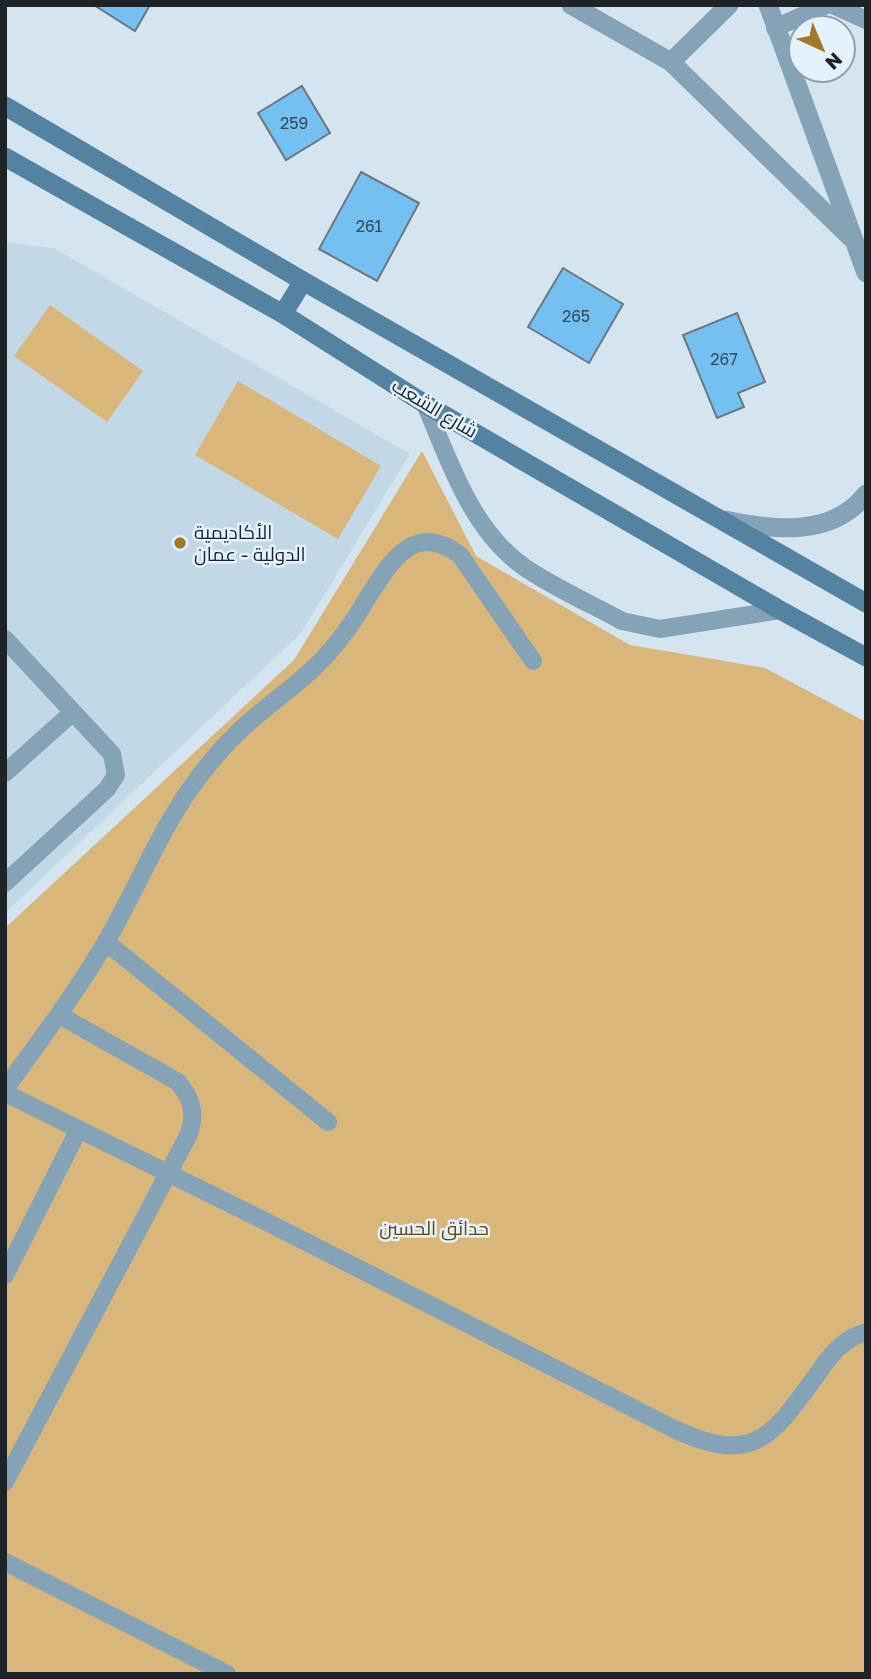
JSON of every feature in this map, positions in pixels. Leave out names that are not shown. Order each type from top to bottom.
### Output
[{"type":"main road","points":[[5,106],[303,281],[866,603]]},
{"type":"main road","name":"شارع الشعب","points":[[5,157],[283,314],[425,404],[866,657]]},
{"type":"main road","points":[[283,314],[303,281]]},
{"type":"street","points":[[571,5],[671,62],[851,238]]},
{"type":"street","points":[[671,62],[729,5]]},
{"type":"street","points":[[768,5],[866,273]]},
{"type":"street","points":[[717,519],[751,526],[791,529],[818,525],[858,511],[866,494]]},
{"type":"lane","points":[[775,28],[827,5]]},
{"type":"lane","points":[[833,5],[866,20]]},
{"type":"lane","points":[[425,404],[461,488],[486,528],[505,550],[524,566],[622,621],[640,626],[660,629],[780,610]]},
{"type":"lane","points":[[533,660],[460,555],[449,546],[434,542],[419,542],[406,548],[385,571],[330,652],[247,724],[200,775],[163,833],[106,942],[5,1091],[674,1429],[707,1442],[739,1445],[769,1434],[781,1424],[840,1345],[866,1332]]},
{"type":"lane","points":[[5,883],[107,789],[116,775],[112,754],[9,651]]},
{"type":"lane","points":[[5,773],[72,713]]},
{"type":"lane","points":[[106,942],[328,1122]]},
{"type":"lane","points":[[5,1482],[189,1134],[193,1121],[187,1093],[178,1082],[59,1015]]},
{"type":"lane","points":[[5,1275],[79,1129]]},
{"type":"lane","points":[[5,1562],[227,1674]]},
{"type":"shaded area","name":"الأكاديمية الدولية - عمان","points":[[5,242],[54,248],[410,454],[301,633],[5,913]]},
{"type":"green space","points":[[50,305],[143,371],[107,422],[14,356]]},
{"type":"green space","points":[[238,381],[381,466],[338,539],[195,455]]},
{"type":"green space","name":"حدائق الحسين","points":[[422,451],[476,556],[630,645],[765,668],[866,722],[866,1674],[5,1674],[5,928],[294,660]]},
{"type":"building","points":[[94,5],[150,5],[135,31]]},
{"type":"building","points":[[302,86],[330,133],[286,160],[258,113]]},
{"type":"building","points":[[361,172],[419,203],[377,281],[319,249]]},
{"type":"building","points":[[563,268],[623,304],[589,363],[528,327]]},
{"type":"building","points":[[737,313],[765,382],[738,393],[744,407],[717,418],[683,335]]},
{"type":"place","name":"الأكاديمية الدولية - عمان","points":[[180,543]]}]
